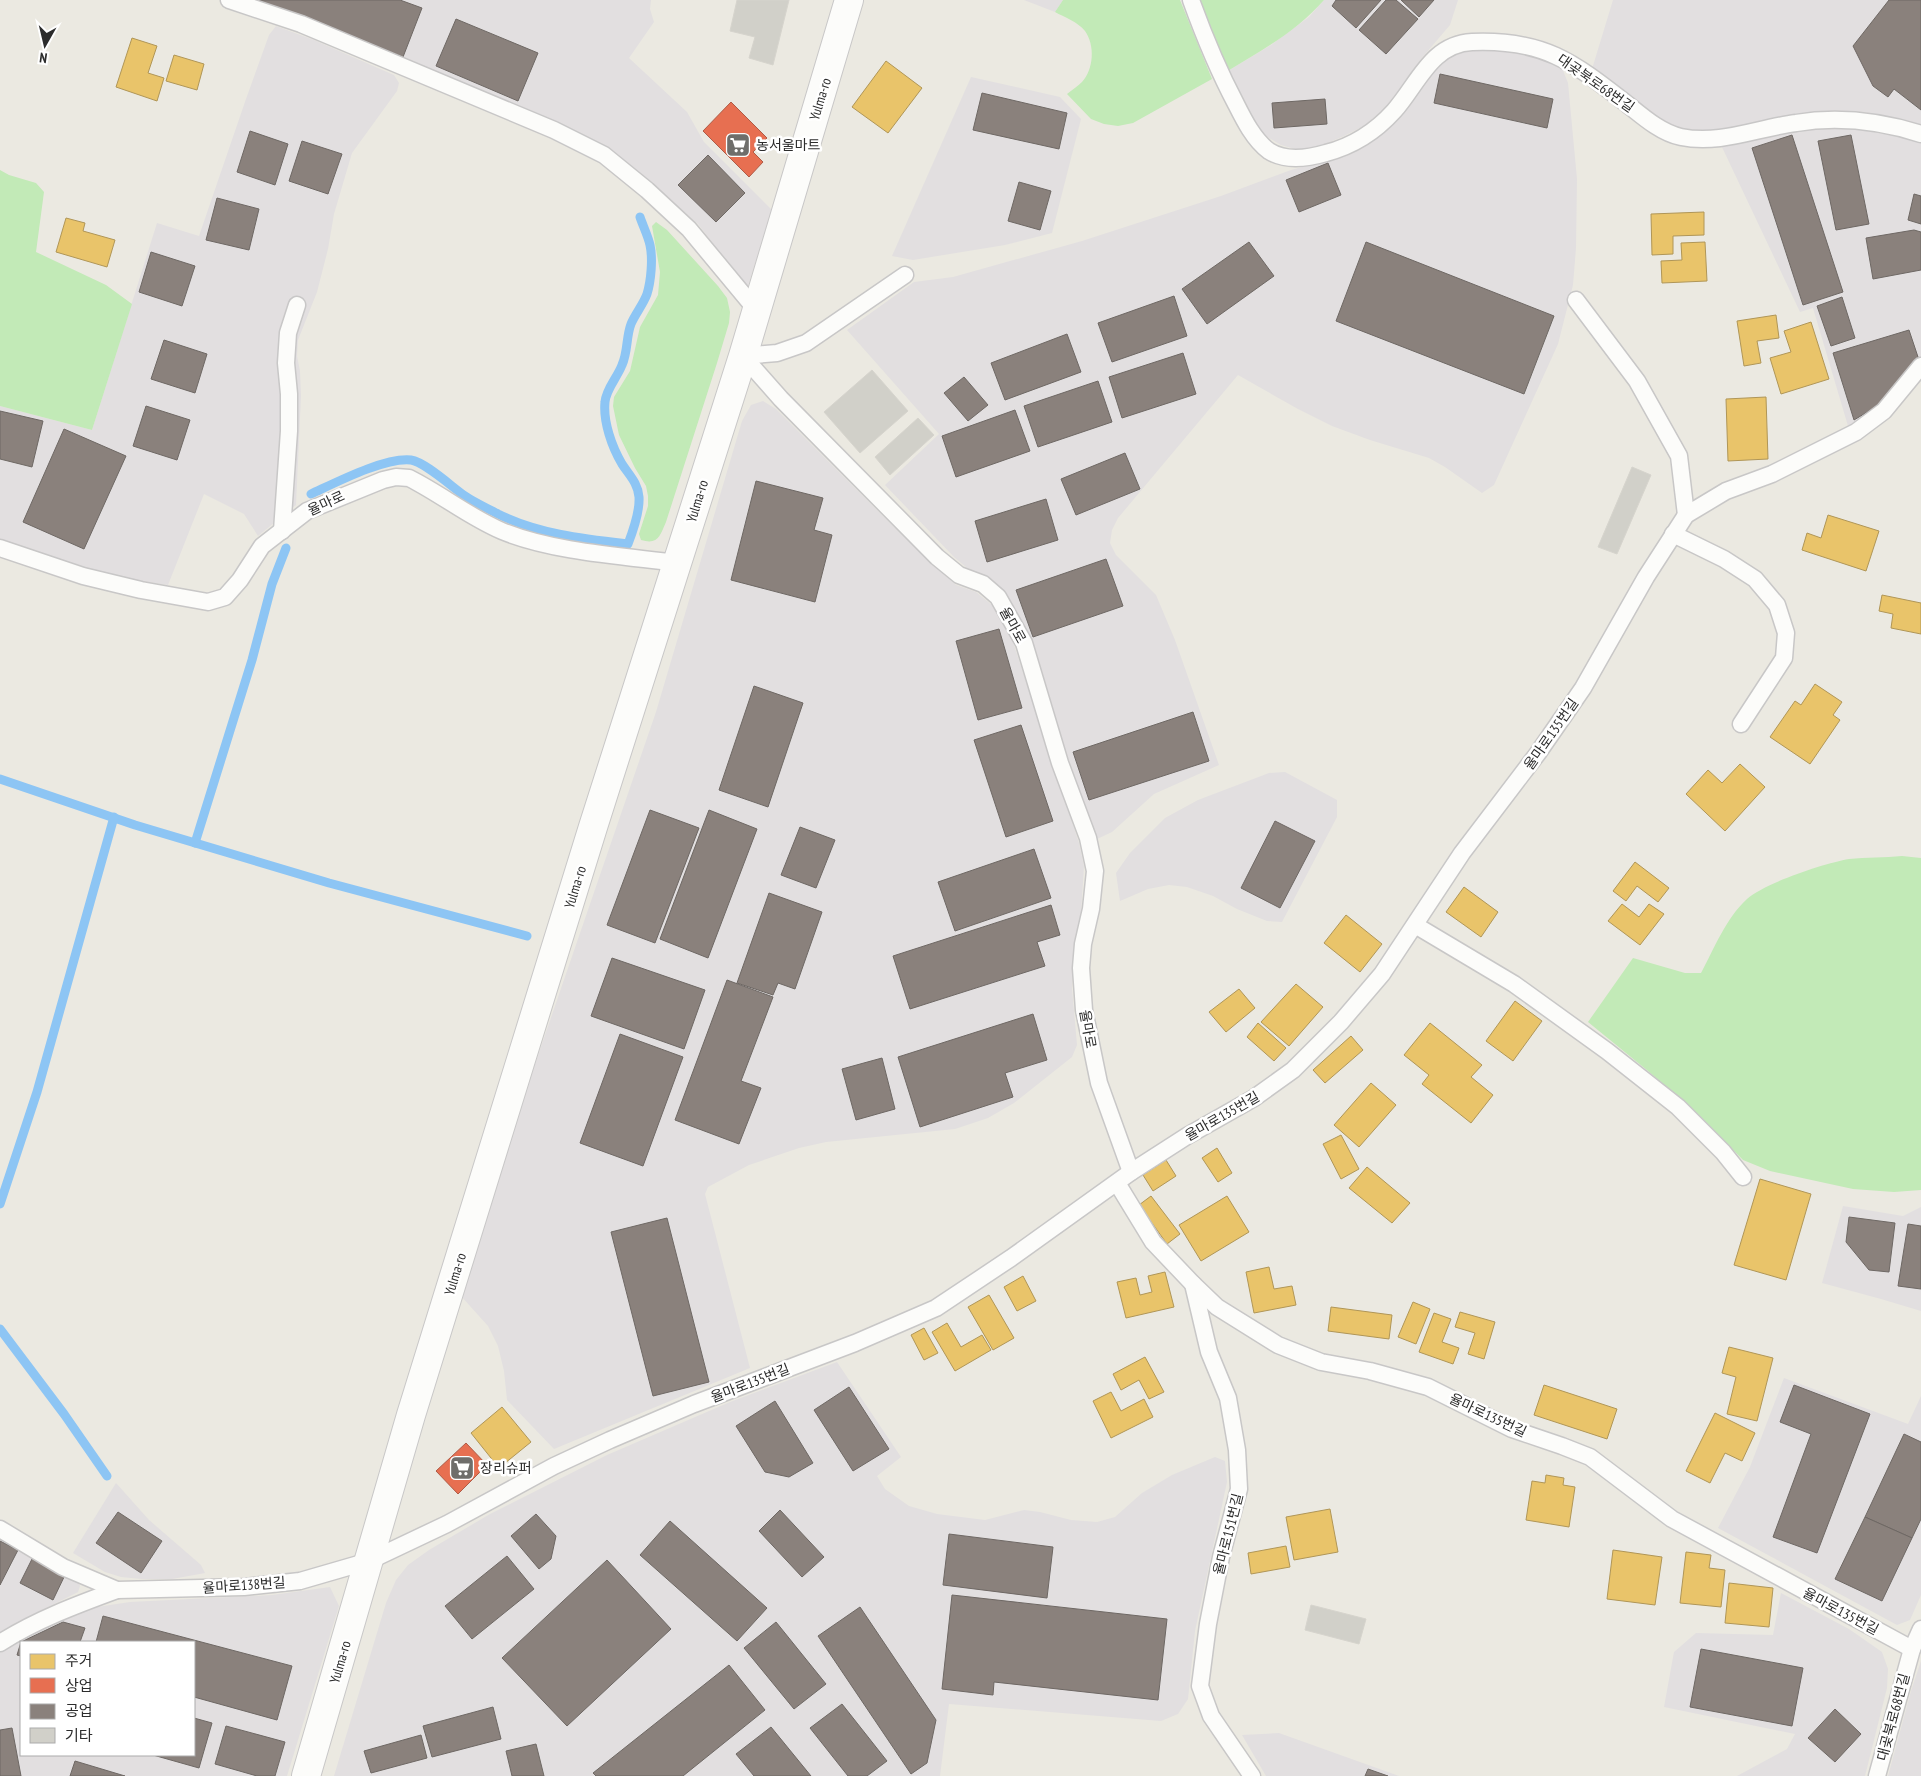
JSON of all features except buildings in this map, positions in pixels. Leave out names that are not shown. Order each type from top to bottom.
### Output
[{"type":"street","name":"Yulma-ro","points":[[306,1776],[411,1415],[590,836],[744,356],[849,0]]},
{"type":"lane","points":[[229,0],[301,24],[554,130],[604,155],[647,190],[689,229],[757,311]]},
{"type":"lane","name":"대곶북로68번길","points":[[1191,0],[1217,69],[1245,122],[1257,139],[1270,152],[1290,158],[1310,158],[1338,150],[1359,140],[1379,126],[1395,110],[1432,61],[1444,49],[1459,43],[1472,42],[1528,46],[1550,52],[1594,79],[1659,127],[1678,136],[1698,139],[1721,139],[1795,123],[1823,120],[1856,120],[1886,124],[1921,134]]},
{"type":"lane","points":[[744,356],[777,353],[806,343],[905,276]]},
{"type":"lane","points":[[1576,300],[1637,381],[1679,456],[1686,515]]},
{"type":"lane","points":[[282,531],[289,431],[289,394],[286,363],[288,333],[297,305]]},
{"type":"lane","name":"율마로","points":[[744,356],[781,399],[937,557],[959,575],[982,584],[998,597],[1024,644],[1060,763],[1088,838],[1095,871],[1081,968],[1084,1010],[1099,1083],[1131,1172]]},
{"type":"lane","name":"율마로135번길","points":[[369,1561],[448,1524],[554,1466],[610,1440],[703,1401],[856,1343],[936,1308],[1011,1258],[1131,1172],[1187,1136],[1254,1098],[1294,1070],[1341,1022],[1376,981],[1462,853],[1538,753],[1583,688],[1646,576],[1686,515],[1726,491],[1772,474],[1856,432],[1884,411],[1921,366]]},
{"type":"lane","name":"율마로","points":[[0,548],[82,576],[142,590],[208,602],[225,597],[240,580],[262,546],[306,511],[348,493],[396,477],[409,478],[482,521],[529,539],[570,548],[678,563]]},
{"type":"lane","points":[[1674,534],[1724,559],[1755,579],[1777,605],[1786,632],[1784,658],[1741,724]]},
{"type":"lane","points":[[1415,925],[1514,984],[1607,1052],[1678,1107],[1723,1152],[1743,1177]]},
{"type":"lane","name":"율마로135번길","points":[[1117,1183],[1153,1242],[1192,1283],[1217,1308],[1278,1345],[1321,1362],[1370,1371],[1428,1387],[1512,1429],[1590,1457],[1672,1519],[1912,1649]]},
{"type":"lane","name":"율마로151번길","points":[[1192,1283],[1209,1352],[1228,1398],[1237,1450],[1239,1489],[1221,1558],[1208,1624],[1200,1686],[1211,1716],[1252,1776]]},
{"type":"lane","name":"율마로138번길","points":[[0,1529],[63,1567],[117,1590]]},
{"type":"lane","name":"율마로138번길","points":[[0,1643],[20,1630],[67,1608],[117,1590],[244,1587],[300,1581],[369,1561]]},
{"type":"lane","name":"대곶북로68번길","points":[[1877,1776],[1912,1649],[1921,1629]]},
{"type":"shaded area","points":[[247,0],[651,0],[650,9],[654,22],[629,58],[687,112],[704,142],[772,210],[747,289],[698,224],[606,148]]},
{"type":"shaded area","points":[[1024,0],[1063,0],[1055,12]]},
{"type":"shaded area","points":[[1324,0],[1458,0],[1450,25],[1421,59],[1389,105],[1364,126],[1344,136],[1318,147],[1298,150],[1281,145],[1264,135],[1250,116],[1226,72],[1271,45],[1309,17]]},
{"type":"shaded area","points":[[1613,0],[1921,0],[1921,127],[1864,112],[1822,113],[1714,133],[1691,132],[1675,128],[1661,121],[1592,69]]},
{"type":"shaded area","points":[[276,26],[314,40],[394,75],[399,83],[397,91],[352,153],[334,214],[328,249],[317,292],[298,340],[297,356],[301,396],[296,505],[258,536],[244,514],[204,494],[168,585],[122,578],[87,569],[0,539],[0,406],[92,430],[157,223],[199,236],[269,35]]},
{"type":"shaded area","points":[[1461,51],[1515,52],[1543,58],[1562,68],[1568,83],[1577,179],[1576,248],[1573,285],[1558,344],[1494,485],[1482,493],[1429,458],[1332,426],[1238,375],[1118,518],[1112,530],[1110,543],[1116,555],[1156,595],[1175,640],[1219,765],[1154,794],[1112,832],[1097,839],[1036,667],[988,579],[967,568],[954,557],[885,485],[939,434],[847,330],[914,282],[953,277],[1082,241],[1221,196],[1291,170],[1335,158],[1362,147],[1384,130],[1447,57]]},
{"type":"shaded area","points":[[971,77],[1060,97],[1081,119],[1052,233],[1005,245],[913,260],[892,256]]},
{"type":"shaded area","points":[[1824,126],[1886,131],[1921,142],[1921,358],[1881,407],[1853,427],[1848,426],[1813,308],[1800,312],[1721,145],[1790,130]]},
{"type":"shaded area","points":[[763,401],[776,409],[906,539],[956,585],[976,592],[992,605],[1011,636],[1079,843],[1084,866],[1081,913],[1074,947],[1072,988],[1077,1045],[1072,1057],[1014,1103],[988,1118],[955,1129],[826,1142],[799,1148],[749,1165],[708,1187],[705,1194],[750,1368],[554,1449],[507,1400],[504,1371],[498,1346],[488,1326],[461,1296],[533,1070],[656,712],[742,421],[751,405]]},
{"type":"shaded area","points":[[1285,772],[1337,800],[1337,817],[1282,922],[1267,921],[1237,909],[1213,896],[1187,887],[1169,885],[1148,889],[1120,901],[1116,873],[1130,853],[1165,818],[1198,800],[1269,773]]},
{"type":"shaded area","points":[[1843,1206],[1903,1216],[1921,1207],[1921,1311],[1822,1283]]},
{"type":"shaded area","points":[[837,1362],[901,1457],[877,1476],[885,1489],[909,1506],[937,1514],[985,1520],[1024,1510],[1071,1520],[1097,1522],[1115,1517],[1142,1493],[1172,1475],[1215,1457],[1225,1461],[1227,1482],[1195,1631],[1188,1699],[1178,1714],[1161,1721],[949,1704],[940,1776],[334,1776],[386,1603],[396,1580],[408,1565],[429,1550],[490,1514],[607,1455],[730,1402]]},
{"type":"shaded area","points":[[1784,1378],[1908,1424],[1921,1396],[1921,1595],[1910,1620],[1897,1625],[1718,1528],[1750,1467]]},
{"type":"shaded area","points":[[116,1483],[149,1520],[201,1565],[205,1573],[172,1579],[121,1577],[105,1572],[73,1553]]},
{"type":"shaded area","points":[[0,1537],[77,1578],[80,1586],[78,1592],[0,1633]]},
{"type":"shaded area","points":[[330,1587],[339,1606],[287,1776],[0,1776],[0,1652],[47,1624],[90,1608],[130,1602],[272,1595]]},
{"type":"shaded area","points":[[1781,1593],[1849,1629],[1882,1652],[1888,1669],[1887,1688],[1865,1776],[1737,1776],[1787,1749],[1795,1734],[1664,1707],[1674,1652],[1696,1633],[1773,1635]]},
{"type":"shaded area","points":[[1921,1661],[1921,1776],[1888,1776],[1911,1691]]},
{"type":"shaded area","points":[[1279,1733],[1399,1776],[1266,1776],[1242,1735]]},
{"type":"green space","points":[[1063,0],[1180,0],[1212,79],[1133,123],[1118,126],[1104,124],[1091,119],[1067,94],[1086,77],[1091,64],[1092,50],[1085,31],[1075,22],[1055,12]]},
{"type":"green space","points":[[1198,0],[1324,0],[1290,31],[1226,72]]},
{"type":"green space","points":[[0,170],[9,175],[36,183],[44,192],[36,252],[106,285],[132,304],[92,430],[0,406]]},
{"type":"green space","points":[[656,222],[667,230],[718,286],[727,298],[730,312],[729,323],[717,363],[666,522],[658,538],[647,541],[641,540],[639,534],[648,506],[646,486],[619,435],[613,406],[614,397],[630,371],[640,327],[658,295],[660,272],[652,226]]},
{"type":"green space","points":[[1902,856],[1921,858],[1921,1190],[1894,1192],[1853,1189],[1770,1171],[1743,1160],[1702,1118],[1588,1022],[1633,958],[1685,973],[1701,973],[1733,915],[1747,899],[1767,887],[1796,874],[1838,861],[1855,858]]},
{"type":"waterway","points":[[311,494],[388,462],[411,460],[424,465],[473,501],[513,521],[562,535],[628,544],[637,515],[639,497],[635,483],[618,457],[612,442],[605,418],[605,402],[607,393],[624,360],[631,324],[647,294],[650,283],[651,251],[640,217]]},
{"type":"waterway","points":[[195,843],[252,660],[272,584],[286,548]]},
{"type":"waterway","points":[[0,779],[135,825],[329,883],[527,936]]},
{"type":"waterway","points":[[0,1204],[37,1092],[114,817]]},
{"type":"waterway","points":[[0,1329],[64,1414],[107,1476]]},
{"type":"place","name":"농서울마트","points":[[738,145]]},
{"type":"place","name":"장리슈퍼","points":[[462,1468]]}]
